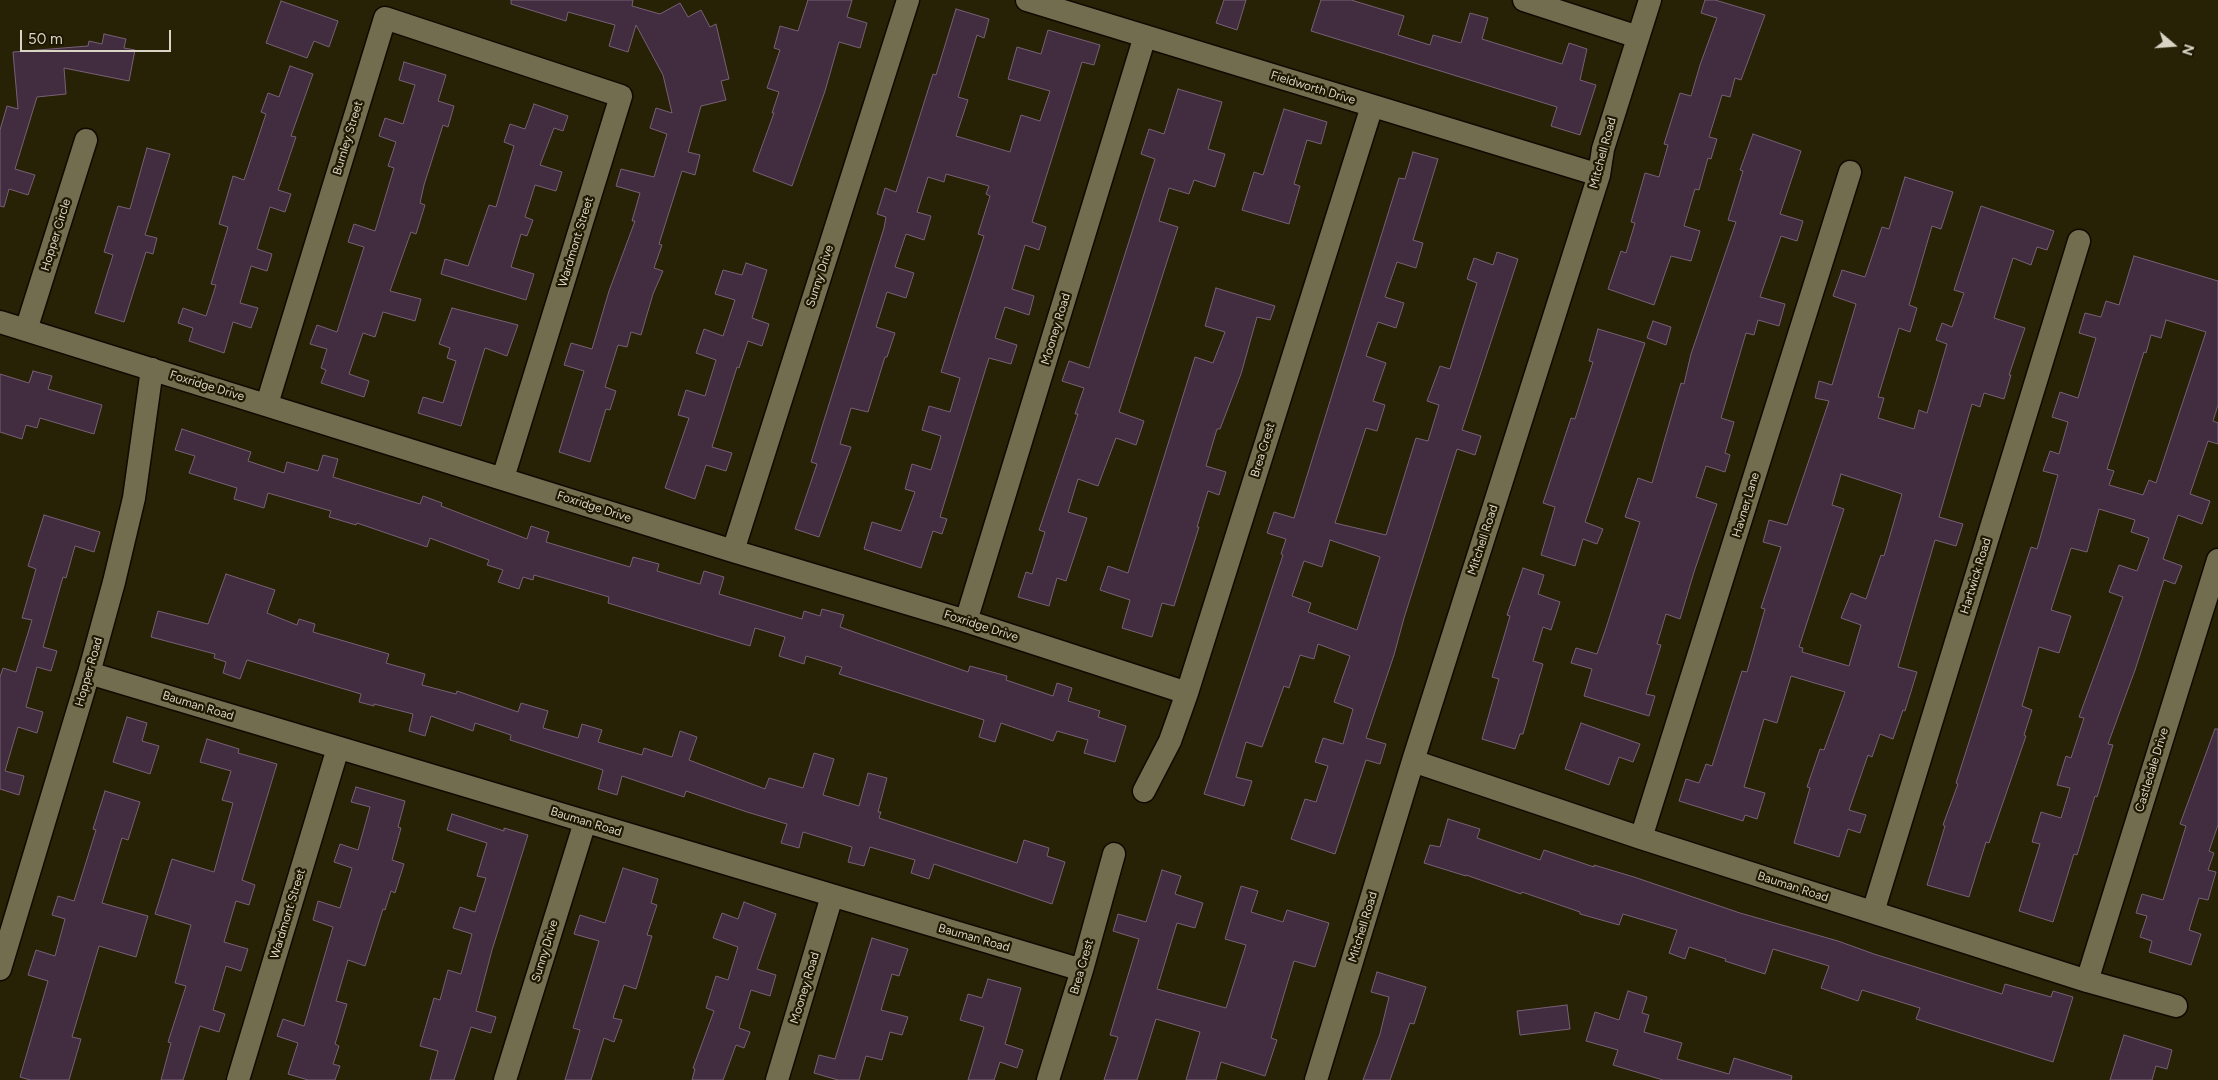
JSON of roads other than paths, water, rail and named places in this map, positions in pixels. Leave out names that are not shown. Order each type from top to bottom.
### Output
[{"type":"street","name":"Sunny Drive","points":[[733,551],[908,0]]},
{"type":"street","name":"Fieldworth Drive","points":[[1027,0],[1599,175]]},
{"type":"street","points":[[1524,0],[1638,37]]},
{"type":"street","name":"Mitchell Road","points":[[1316,1080],[1413,761],[1599,175],[1603,149],[1650,0]]},
{"type":"street","name":"Burnley Street","points":[[267,404],[384,18],[531,66]]},
{"type":"street","name":"Mooney Road","points":[[966,621],[1145,36]]},
{"type":"street","name":"Wardmont Street","points":[[503,478],[621,96],[531,66]]},
{"type":"street","name":"Brea Crest","points":[[1144,791],[1170,741],[1187,693],[1372,106]]},
{"type":"street","name":"Hopper Circle","points":[[26,330],[86,140]]},
{"type":"street","name":"Havner Lane","points":[[1641,838],[1850,172]]},
{"type":"street","name":"Hartwick Road","points":[[1873,912],[2079,241]]},
{"type":"street","name":"Foxridge Drive","points":[[0,322],[733,551],[966,621],[1187,693]]},
{"type":"street","name":"Hopper Road","points":[[0,969],[89,674],[114,582],[134,498],[152,369]]},
{"type":"street","name":"Castledale Drive","points":[[2087,981],[2218,560]]},
{"type":"street","name":"Bauman Road","points":[[89,674],[1082,970]]},
{"type":"street","name":"Wardmont Street","points":[[238,1080],[338,748]]},
{"type":"street","name":"Bauman Road","points":[[1413,761],[1641,838],[2087,981],[2176,1006]]},
{"type":"street","name":"Sunny Drive","points":[[505,1080],[585,822]]},
{"type":"street","name":"Brea Crest","points":[[1048,1080],[1082,970],[1114,854]]},
{"type":"street","name":"Mooney Road","points":[[777,1080],[832,896]]}]
